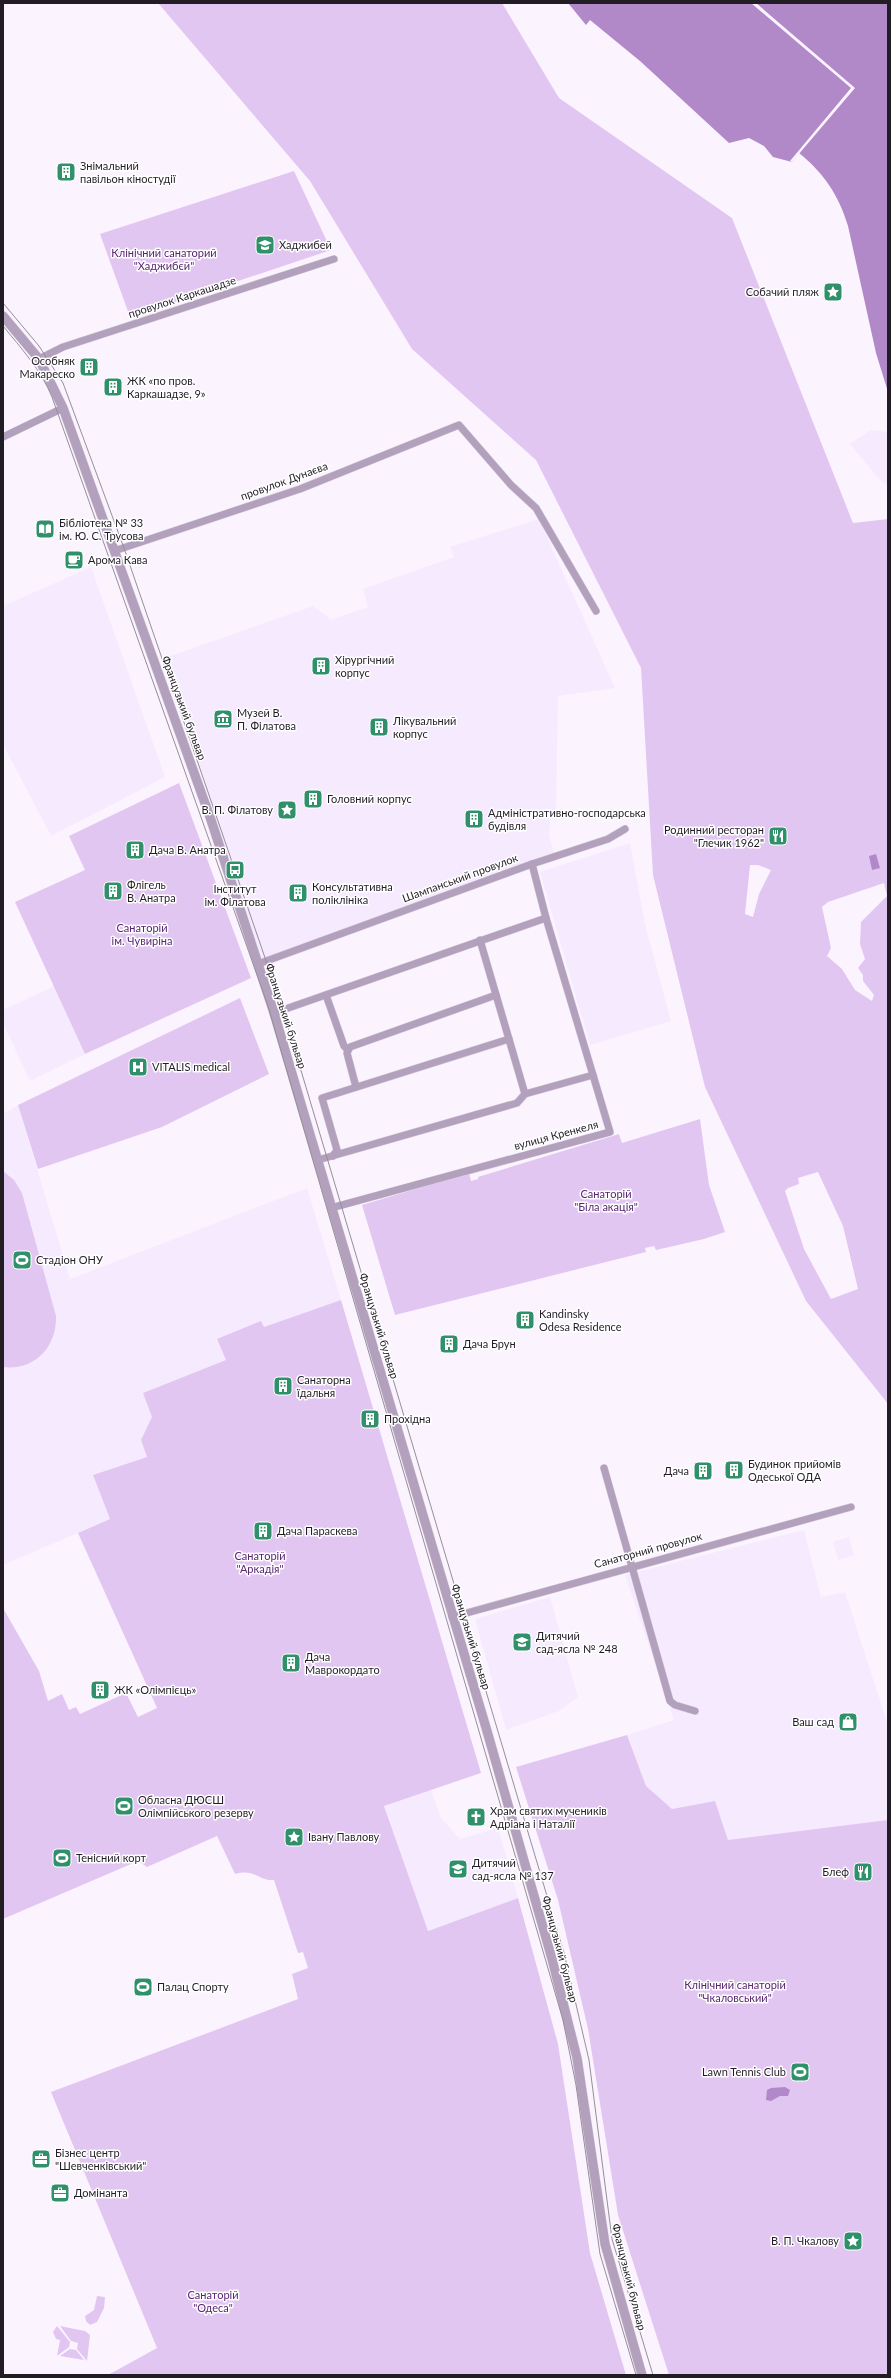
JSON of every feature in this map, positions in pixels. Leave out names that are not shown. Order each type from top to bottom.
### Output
[{"type":"street","name":"провулок Каркашадзе","points":[[39,360],[63,347],[334,259]]},
{"type":"street","name":"Французький бульвар","points":[[3,316],[39,360],[63,408],[211,820],[274,1013],[552,1959],[577,2058],[605,2244],[642,2375]]},
{"type":"street","points":[[3,437],[63,408]]},
{"type":"street","name":"провулок Дунаєва","points":[[114,551],[300,489],[459,426],[512,485],[536,508],[596,611]]},
{"type":"street","name":"Шампанський провулок","points":[[258,964],[532,864],[608,839],[625,829]]},
{"type":"street","name":"вулиця Кренкеля","points":[[331,1208],[610,1132],[546,918],[532,864]]},
{"type":"street","points":[[274,1013],[546,918]]},
{"type":"street","points":[[480,940],[525,1094]]},
{"type":"street","points":[[326,995],[344,1046],[347,1048],[356,1087]]},
{"type":"street","points":[[347,1048],[496,995]]},
{"type":"street","points":[[333,1156],[336,1150],[322,1098],[509,1039]]},
{"type":"street","points":[[318,1160],[517,1103],[525,1094],[593,1074]]},
{"type":"street","points":[[604,1468],[670,1701],[675,1705],[695,1711]]},
{"type":"street","name":"Санаторний провулок","points":[[452,1617],[632,1566],[851,1507]]},
{"type":"shaded area","points":[[568,3],[888,3],[888,392],[876,353],[848,226],[835,195],[823,177],[799,153],[792,162],[773,157],[764,146],[749,138],[729,143],[640,61],[590,20],[586,25]]},
{"type":"shaded area","points":[[871,430],[888,432],[888,486],[878,478],[850,444]]},
{"type":"shaded area","points":[[539,519],[615,688],[558,696],[556,815],[550,820],[549,835],[554,854],[260,960],[165,658],[313,606],[330,620],[368,607],[363,589],[454,557],[450,547]]},
{"type":"shaded area","points":[[91,567],[165,777],[51,836],[3,744],[3,606]]},
{"type":"shaded area","points":[[630,843],[645,924],[671,1021],[590,1045],[540,872]]},
{"type":"shaded area","points":[[876,854],[880,868],[872,870],[869,856]]},
{"type":"shaded area","points":[[54,986],[85,1054],[30,1081],[3,1023],[3,1010]]},
{"type":"shaded area","points":[[18,1105],[70,1279],[307,1188],[341,1300],[264,1327],[261,1322],[217,1340],[227,1360],[143,1393],[153,1417],[141,1440],[147,1457],[93,1475],[110,1519],[3,1565],[3,1114]]},
{"type":"shaded area","points":[[804,1530],[821,1597],[845,1592],[888,1725],[888,1820],[728,1840],[715,1801],[672,1809],[646,1786],[627,1735],[674,1720],[625,1575]]},
{"type":"shaded area","points":[[849,1537],[854,1555],[838,1560],[833,1542]]},
{"type":"shaded area","name":"Дитячий сад-ясла № 248","points":[[550,1597],[578,1697],[559,1711],[506,1730],[475,1619]]},
{"type":"shaded area","name":"Дитячий сад-ясла № 137","points":[[431,1790],[441,1818],[460,1839],[498,1828],[518,1898],[427,1931],[384,1805]]},
{"type":"shaded area","points":[[785,2087],[790,2090],[788,2096],[780,2096],[771,2101],[766,2100],[767,2090],[771,2088]]},
{"type":"green space","points":[[158,3],[502,3],[559,98],[732,218],[853,523],[888,519],[888,1404],[806,1301],[705,1087],[653,875],[641,668],[536,460],[412,349],[310,181]],"holes":[[[750,865],[758,865],[771,870],[759,894],[753,917],[745,914]],[[884,883],[887,896],[861,922],[860,944],[865,959],[858,968],[863,975],[863,981],[874,995],[872,1001],[855,990],[842,969],[827,956],[831,948],[822,907],[828,902]],[[818,1172],[843,1226],[858,1289],[831,1299],[804,1249],[785,1191],[788,1188],[799,1184],[798,1178]]]},
{"type":"green space","name":"Клінічний санаторий \"Хаджибєй\"","points":[[294,171],[331,250],[130,317],[100,234]]},
{"type":"green space","name":"Санаторій ім. Чувиріна","points":[[179,783],[251,978],[85,1054],[15,902],[85,870],[69,836]]},
{"type":"green space","points":[[240,998],[269,1074],[162,1127],[38,1169],[18,1105]]},
{"type":"green space","name":"Санаторій \"Біла акація\"","points":[[700,1119],[709,1185],[725,1232],[704,1239],[656,1250],[654,1246],[645,1248],[646,1252],[395,1315],[362,1205],[469,1173],[471,1181],[478,1179],[478,1177],[619,1134],[622,1143]]},
{"type":"green space","name":"Стадіон ОНУ","points":[[3,1171],[14,1180],[22,1193],[56,1316],[52,1338],[42,1355],[34,1361],[14,1367],[3,1367]]},
{"type":"green space","points":[[341,1300],[481,1773],[384,1806],[428,1931],[518,1898],[558,2044],[590,2253],[626,2375],[108,2375],[157,2348],[51,2092],[298,1999],[292,1974],[308,1968],[303,1952],[298,1953],[274,1880],[264,1879],[248,1873],[235,1874],[217,1836],[147,1867],[138,1861],[3,1919],[3,1608],[39,1671],[48,1701],[62,1694],[69,1710],[76,1707],[80,1714],[126,1693],[138,1717],[157,1708],[78,1533],[110,1519],[93,1475],[147,1457],[141,1440],[152,1417],[143,1393],[226,1360],[217,1339],[261,1321],[264,1327]]},
{"type":"green space","name":"Клінічний санаторій \"Чкаловський\"","points":[[627,1735],[646,1786],[672,1809],[715,1801],[728,1840],[888,1820],[888,2375],[669,2375],[618,2215],[588,2029],[558,1900],[516,1767]]},
{"type":"green space","points":[[97,2296],[105,2297],[104,2308],[97,2322],[90,2325],[86,2321],[85,2316],[94,2310]]},
{"type":"green space","points":[[57,2326],[70,2342],[69,2347],[57,2356],[60,2340],[56,2339],[53,2332]]},
{"type":"green space","points":[[60,2326],[85,2331],[90,2335],[87,2361],[77,2349],[78,2343],[71,2341]]},
{"type":"green space","points":[[70,2349],[76,2350],[84,2360],[60,2356]]},
{"type":"pier","points":[[751,3],[756,3],[855,88],[792,162],[790,161],[851,88]]},
{"type":"tram line","points":[[3,303],[39,346],[63,383],[124,548],[283,1010],[564,1953],[589,2060],[612,2239],[653,2375]]},
{"type":"tram line","points":[[3,326],[36,368],[52,397],[268,1006],[563,2020],[576,2085],[600,2254],[636,2375]]},
{"type":"place","name":"Знімальний павільон кіностудії","points":[[66,172]]},
{"type":"place","name":"Хаджибей","points":[[265,245]]},
{"type":"place","name":"Собачий пляж","points":[[833,292]]},
{"type":"place","name":"Особняк Макареско","points":[[89,367]]},
{"type":"place","name":"ЖК «по пров. Каркашадзе, 9»","points":[[113,387]]},
{"type":"place","name":"Бібліотека № 33 ім. Ю. С. Трусова","points":[[45,529]]},
{"type":"place","name":"Арома Кава","points":[[74,560]]},
{"type":"place","name":"Хірургічний корпус","points":[[321,666]]},
{"type":"place","name":"Музей В. П. Філатова","points":[[223,719]]},
{"type":"place","name":"Лікувальний корпус","points":[[379,727]]},
{"type":"place","name":"Головний корпус","points":[[313,799]]},
{"type":"place","name":"В. П. Філатову","points":[[287,810]]},
{"type":"place","name":"Адміністративно-господарська будівля","points":[[474,819]]},
{"type":"place","name":"Родинний ресторан \"Глечик 1962\"","points":[[778,836]]},
{"type":"place","name":"Дача В. Анатра","points":[[135,850]]},
{"type":"place","name":"Інститут ім. Філатова","points":[[235,870]]},
{"type":"place","name":"Флігель В. Анатра","points":[[113,891]]},
{"type":"place","name":"Консультативна поліклініка","points":[[298,893]]},
{"type":"place","name":"VITALIS medical","points":[[138,1067]]},
{"type":"place","name":"Стадіон ОНУ","points":[[22,1260]]},
{"type":"place","name":"Kandinsky Odesa Residence","points":[[525,1320]]},
{"type":"place","name":"Дача Брун","points":[[449,1344]]},
{"type":"place","name":"Санаторна їдальня","points":[[283,1386]]},
{"type":"place","name":"Прохідна","points":[[370,1419]]},
{"type":"place","name":"Будинок прийомів Одеської ОДА","points":[[734,1470]]},
{"type":"place","name":"Дача","points":[[703,1471]]},
{"type":"place","name":"Дача Параскева","points":[[263,1531]]},
{"type":"place","name":"Дитячий сад-ясла № 248","points":[[522,1642]]},
{"type":"place","name":"Дача Маврокордато","points":[[291,1663]]},
{"type":"place","name":"ЖК «Олімпієць»","points":[[100,1690]]},
{"type":"place","name":"Ваш сад","points":[[848,1722]]},
{"type":"place","name":"Обласна ДЮСШ Олімпійського резерву","points":[[124,1806]]},
{"type":"place","name":"Храм святих мучеників Адріана і Наталії","points":[[476,1817]]},
{"type":"place","name":"Івану Павлову","points":[[294,1837]]},
{"type":"place","name":"Тенісний корт","points":[[62,1858]]},
{"type":"place","name":"Дитячий сад-ясла № 137","points":[[458,1869]]},
{"type":"place","name":"Блеф","points":[[863,1872]]},
{"type":"place","name":"Палац Спорту","points":[[143,1987]]},
{"type":"place","name":"Lawn Tennis Club","points":[[800,2072]]},
{"type":"place","name":"Бізнес центр \"Шевченківський\"","points":[[41,2159]]},
{"type":"place","name":"Домінанта","points":[[60,2193]]},
{"type":"place","name":"В. П. Чкалову","points":[[853,2241]]},
{"type":"park label","name":"Санаторій \"Аркадія\"","points":[[260,1562]]},
{"type":"park label","name":"Санаторій \"Одеса\"","points":[[213,2301]]}]
